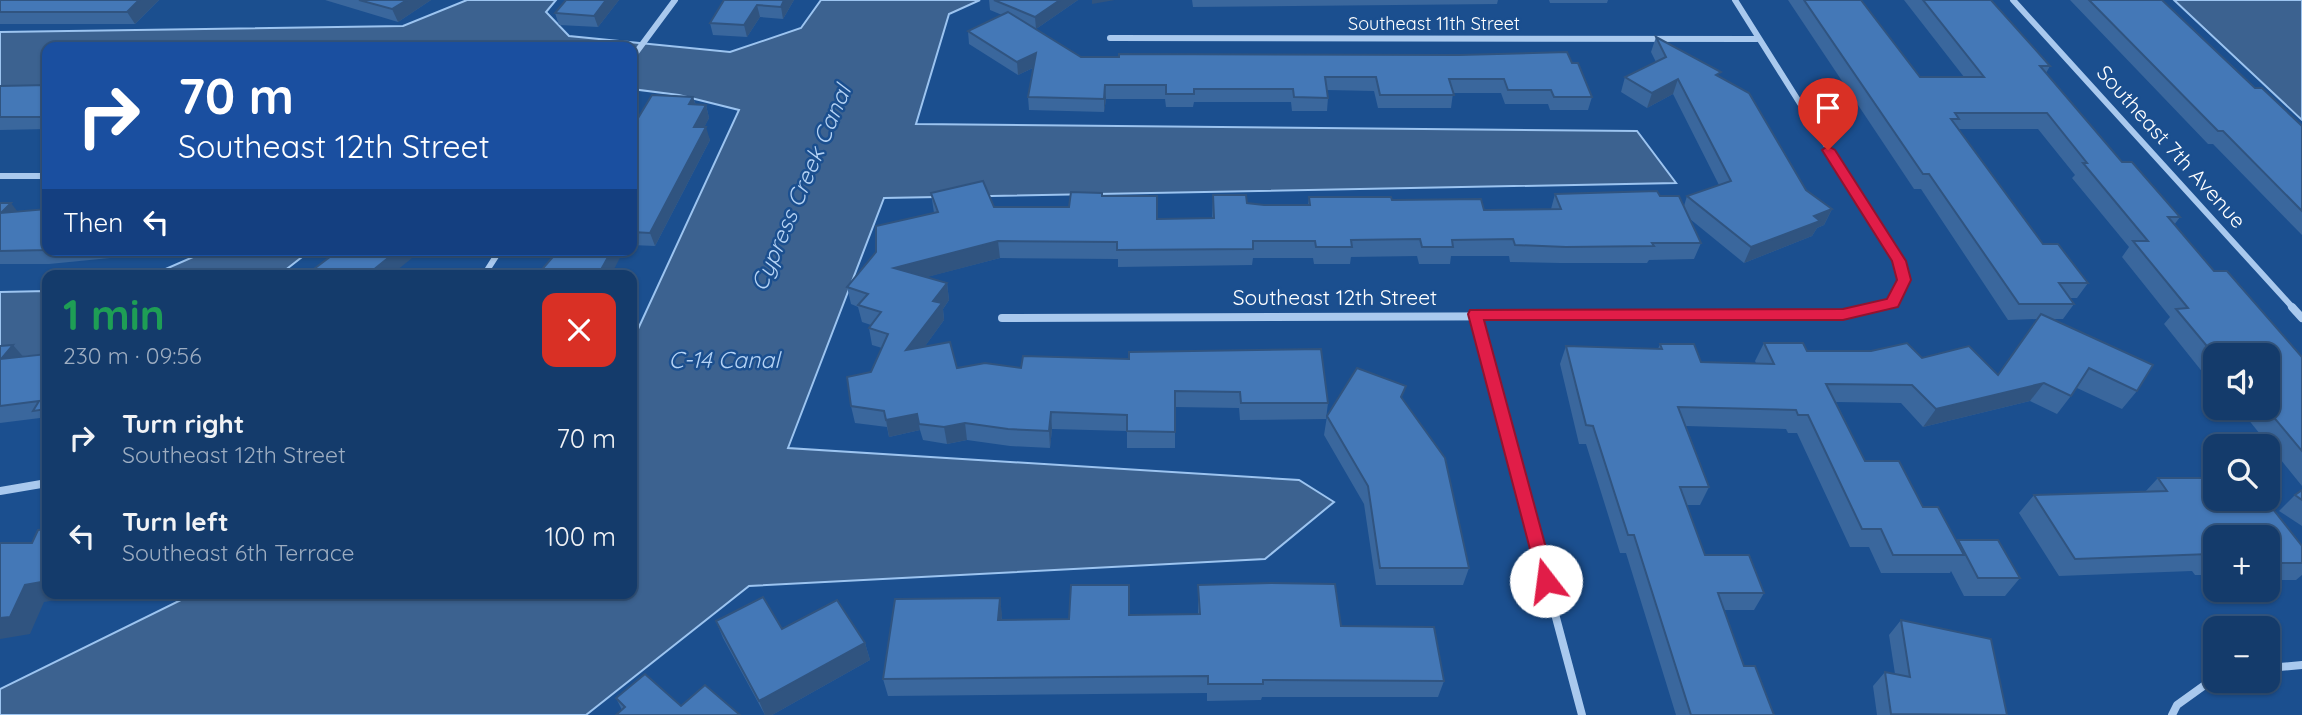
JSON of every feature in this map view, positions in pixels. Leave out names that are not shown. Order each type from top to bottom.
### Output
[{"type":"street","points":[[637,51],[675,0]]},
{"type":"street","points":[[1735,0],[1757,39]]},
{"type":"street","name":"Southeast 7th Avenue","points":[[2013,0],[2302,318]]},
{"type":"street","name":"Southeast 11th Street","points":[[1110,38],[1757,39]]},
{"type":"street","name":"Southeast 12th Street","points":[[1002,318],[1475,314],[1843,315],[1893,303],[1904,280],[1899,261],[1757,39]]},
{"type":"street","points":[[0,176],[42,176]]},
{"type":"street","points":[[1475,314],[1582,715]]},
{"type":"street","points":[[0,491],[42,484]]},
{"type":"street","points":[[2280,667],[2302,666]]},
{"type":"street","points":[[2172,715],[2177,705],[2203,686]]},
{"type":"water","name":"C-14 Canal","points":[[467,0],[556,0],[546,12],[569,36],[629,42],[42,42],[42,89],[0,89],[0,32],[403,26]]},
{"type":"water","name":"C-14 Canal","points":[[821,0],[980,0],[949,14],[916,124],[1637,131],[1676,183],[884,198],[788,448],[1299,480],[1334,502],[1265,559],[749,586],[586,715],[0,715],[0,689],[183,599],[637,599],[637,331],[739,110],[679,95],[637,90],[637,43],[730,52],[801,28]]},
{"type":"water","points":[[2174,0],[2302,0],[2302,120]]},
{"type":"water","points":[[195,256],[303,256],[285,270],[163,270]]},
{"type":"water","points":[[42,291],[42,356],[0,358],[0,292]]},
{"type":"building","points":[[0,0],[139,0],[127,12],[0,12]]},
{"type":"building","points":[[359,0],[407,0],[392,9]]},
{"type":"building","points":[[566,0],[606,0],[594,16],[555,13]]},
{"type":"building","points":[[724,0],[784,0],[781,7],[757,5],[744,25],[710,23]]},
{"type":"building","points":[[994,0],[1060,0],[1035,17]]},
{"type":"building","points":[[1804,0],[1861,0],[1920,77],[1984,77],[1923,0],[1991,0],[2050,66],[2040,66],[2122,162],[2132,162],[2180,217],[2168,217],[2214,271],[2227,271],[2302,357],[2302,451],[2276,420],[2280,420],[2280,343],[2204,343],[2176,309],[2188,308],[2133,241],[2148,241],[2083,163],[2087,163],[2047,113],[1955,113],[1959,119],[1951,119],[2043,244],[2058,244],[2088,283],[2059,283],[2074,304],[2019,304],[1929,174],[1923,174]]},
{"type":"building","points":[[2089,0],[2162,0],[2255,88],[2262,88],[2302,126],[2302,211],[2223,131],[2218,131]]},
{"type":"building","points":[[1008,12],[1081,57],[1119,57],[1119,54],[1459,55],[1567,52],[1572,63],[1578,63],[1592,97],[1554,97],[1551,90],[1508,90],[1504,79],[1449,79],[1454,95],[1380,95],[1376,77],[1325,77],[1328,98],[1294,97],[1293,89],[1194,89],[1194,94],[1166,94],[1166,85],[1105,85],[1104,99],[1028,97],[1036,53],[1017,62],[968,31]]},
{"type":"building","points":[[1656,37],[1721,72],[1716,75],[1749,93],[1806,190],[1832,209],[1814,216],[1820,221],[1751,247],[1687,196],[1731,181],[1678,79],[1652,93],[1625,77],[1666,57]]},
{"type":"building","points":[[42,85],[42,117],[0,117],[0,86]]},
{"type":"building","points":[[652,95],[693,97],[689,104],[706,105],[694,127],[706,127],[650,233],[637,232],[637,120]]},
{"type":"building","points":[[983,181],[994,207],[1069,207],[1071,192],[1102,193],[1102,196],[1157,196],[1157,219],[1214,218],[1213,195],[1246,195],[1247,203],[1264,205],[1310,205],[1309,197],[1481,199],[1484,210],[1561,209],[1555,194],[1657,191],[1660,196],[1679,196],[1701,243],[1566,247],[1515,245],[1513,239],[1452,240],[1453,247],[1422,247],[1420,239],[1351,240],[1352,247],[1316,247],[1315,241],[1253,241],[1253,249],[1117,250],[1117,242],[998,241],[894,268],[947,283],[933,301],[942,303],[906,350],[950,342],[957,368],[985,363],[1021,368],[1023,356],[1129,359],[1129,352],[1321,349],[1328,403],[1241,403],[1240,392],[1175,391],[1175,432],[1127,431],[1127,415],[1051,412],[1049,431],[965,423],[944,427],[919,424],[917,414],[886,420],[884,411],[851,406],[847,377],[871,372],[888,334],[869,328],[881,312],[858,305],[868,294],[847,287],[876,252],[876,226],[938,212],[931,193]]},
{"type":"building","points":[[0,203],[11,203],[1,213],[42,209],[42,250],[0,251]]},
{"type":"building","points":[[331,256],[391,256],[373,270],[313,270]]},
{"type":"building","points":[[554,256],[609,256],[601,270],[541,270]]},
{"type":"building","points":[[2041,314],[2153,365],[2137,391],[2089,368],[2071,396],[2044,383],[1936,409],[1912,385],[1826,384],[1865,461],[1899,461],[1923,507],[1938,507],[1964,555],[1893,555],[1881,529],[1862,529],[1808,415],[1798,415],[1796,410],[1678,407],[1709,487],[1680,487],[1705,555],[1749,555],[1764,593],[1718,593],[1744,666],[1755,666],[1774,715],[1691,715],[1634,535],[1628,535],[1593,426],[1586,425],[1566,346],[1662,349],[1660,344],[1694,344],[1701,362],[1774,364],[1764,343],[1803,343],[1807,351],[1871,351],[1907,343],[1922,358],[1969,346],[1998,375]]},
{"type":"building","points":[[13,345],[1,359],[42,355],[42,410],[33,411],[39,401],[0,406],[0,346]]},
{"type":"building","points":[[1357,368],[1406,386],[1401,397],[1445,458],[1469,568],[1380,568],[1368,486],[1327,416]]},
{"type":"building","points":[[2158,478],[2203,478],[2203,511],[2274,511],[2302,546],[2302,563],[2280,563],[2280,525],[2203,525],[2203,554],[2075,559],[2034,495],[2167,491]]},
{"type":"building","points":[[2302,490],[2302,500],[2295,495]]},
{"type":"building","points":[[38,530],[42,530],[42,582],[25,585],[10,617],[0,618],[0,543],[32,543]]},
{"type":"building","points":[[1958,540],[1998,540],[2020,578],[1978,578]]},
{"type":"building","points":[[1335,584],[1341,626],[1434,627],[1444,681],[1263,680],[1263,684],[1208,684],[1208,676],[883,679],[895,599],[1000,598],[998,620],[1069,619],[1071,585],[1129,585],[1129,615],[1200,614],[1198,585]]},
{"type":"building","points":[[763,597],[782,629],[837,600],[865,643],[759,701],[716,621]]},
{"type":"building","points":[[1901,620],[1991,639],[2007,715],[1891,714],[1885,672],[1910,677]]},
{"type":"building","points":[[645,674],[681,706],[705,685],[740,715],[616,715],[625,707],[616,698]]},
{"type":"route","points":[[1546,581],[1475,314],[1843,315],[1893,303],[1904,280],[1899,261],[1828,150]]},
{"type":"water label","name":"Cypress Creek Canal","points":[[801,188]]}]
